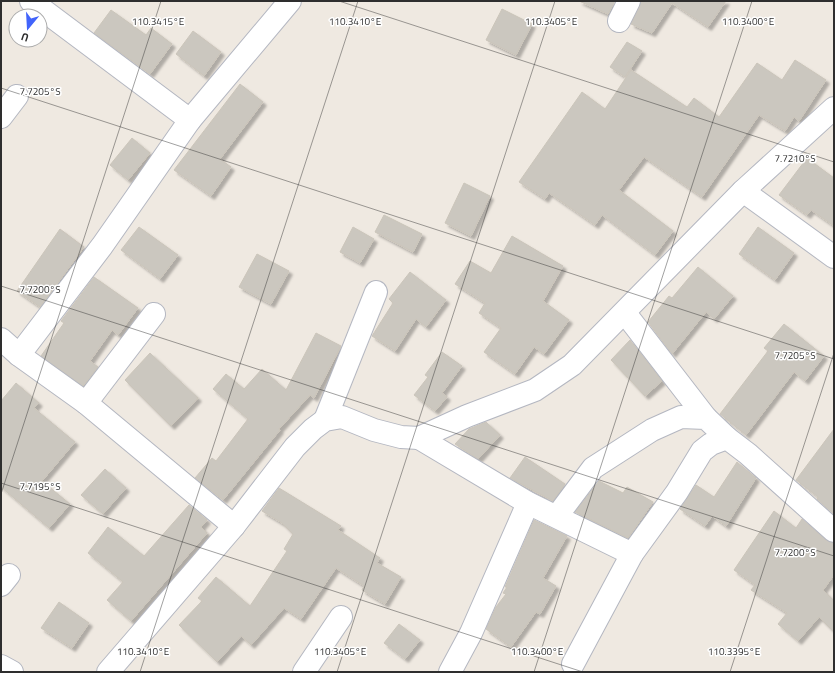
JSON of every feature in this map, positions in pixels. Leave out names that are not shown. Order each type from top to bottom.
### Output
[{"type":"street","points":[[31,1],[190,120]]},
{"type":"street","points":[[19,355],[102,246],[190,120],[290,1]]},
{"type":"street","points":[[619,21],[629,1]]},
{"type":"street","points":[[1,117],[17,96]]},
{"type":"street","points":[[419,438],[467,416],[535,390],[572,365],[625,313],[743,191],[834,108]]},
{"type":"street","points":[[743,191],[834,257]]},
{"type":"street","points":[[108,672],[234,526],[294,447],[324,420],[376,292]]},
{"type":"street","points":[[625,313],[706,418],[834,531]]},
{"type":"street","points":[[86,403],[154,314]]},
{"type":"street","points":[[1,338],[19,355],[86,403],[234,526]]},
{"type":"street","points":[[324,420],[342,417],[374,430],[401,437],[419,438],[528,502],[632,554]]},
{"type":"street","points":[[557,516],[593,468],[614,453],[652,430],[681,417],[706,418]]},
{"type":"street","points":[[573,664],[632,554],[677,492],[702,451],[710,444],[727,438]]},
{"type":"street","points":[[450,672],[471,633],[528,502]]},
{"type":"street","points":[[304,672],[341,617]]},
{"type":"street","points":[[1,666],[12,672]]},
{"type":"building","points":[[579,1],[615,1],[608,14]]},
{"type":"building","points":[[641,1],[726,1],[708,27],[672,3],[652,33],[631,24]]},
{"type":"building","points":[[502,9],[532,24],[516,55],[486,40]]},
{"type":"building","points":[[111,10],[146,35],[151,28],[172,44],[150,74],[94,33]]},
{"type":"building","points":[[193,31],[221,52],[204,76],[176,54]]},
{"type":"building","points":[[627,42],[642,51],[625,77],[610,67]]},
{"type":"building","points":[[795,60],[826,80],[799,121],[794,117],[785,131],[759,115],[702,197],[644,157],[619,190],[673,231],[655,255],[602,215],[595,225],[549,193],[545,199],[519,182],[582,92],[605,109],[631,70],[687,107],[694,98],[719,117],[757,63],[782,80]]},
{"type":"building","points":[[240,84],[263,102],[220,159],[231,167],[211,196],[174,170]]},
{"type":"building","points":[[132,138],[150,153],[128,180],[110,165]]},
{"type":"building","points":[[807,158],[834,178],[834,226],[811,210],[807,215],[779,195]]},
{"type":"building","points":[[464,183],[490,196],[471,236],[445,223]]},
{"type":"building","points":[[384,215],[422,234],[413,252],[375,232]]},
{"type":"building","points":[[139,227],[178,255],[160,279],[121,250]]},
{"type":"building","points":[[353,227],[374,239],[360,263],[340,252]]},
{"type":"building","points":[[758,227],[794,253],[775,280],[739,254]]},
{"type":"building","points":[[60,229],[84,247],[40,307],[17,291]]},
{"type":"building","points":[[512,236],[563,266],[543,301],[569,320],[544,354],[534,347],[515,374],[484,352],[501,328],[479,313],[485,303],[455,284],[470,261],[491,273]]},
{"type":"building","points":[[257,254],[289,271],[271,304],[239,287]]},
{"type":"building","points":[[698,267],[733,296],[714,319],[706,312],[672,354],[648,322],[669,296],[672,298]]},
{"type":"building","points":[[410,272],[446,300],[426,327],[416,319],[395,351],[372,336],[393,303],[389,299]]},
{"type":"building","points":[[94,277],[138,308],[118,335],[112,330],[90,361],[98,367],[83,386],[41,356],[64,323],[61,321]]},
{"type":"building","points":[[784,324],[824,356],[805,381],[794,372],[746,435],[720,414],[768,351],[764,348]]},
{"type":"building","points":[[316,333],[341,346],[314,398],[310,395],[279,429],[280,430],[223,500],[195,478],[212,458],[216,461],[248,419],[213,389],[226,374],[244,389],[262,369],[286,390]]},
{"type":"building","points":[[630,340],[662,381],[645,396],[611,360]]},
{"type":"building","points":[[442,352],[462,366],[442,393],[447,397],[435,411],[414,395],[428,377],[425,375]]},
{"type":"building","points":[[150,353],[198,398],[171,426],[125,380]]},
{"type":"building","points":[[16,383],[39,403],[34,408],[75,442],[42,481],[70,504],[49,528],[1,487],[1,401]]},
{"type":"building","points":[[486,422],[500,435],[478,459],[455,444],[469,429]]},
{"type":"building","points":[[834,429],[834,514],[817,499],[818,497],[796,480]]},
{"type":"building","points":[[525,457],[565,484],[553,501],[510,478]]},
{"type":"building","points":[[737,462],[756,478],[726,526],[712,516],[705,526],[680,509],[696,485],[714,497]]},
{"type":"building","points":[[105,469],[126,488],[103,514],[81,495]]},
{"type":"building","points":[[599,481],[623,493],[627,487],[653,502],[628,538],[575,512]]},
{"type":"building","points":[[279,488],[341,526],[338,530],[380,558],[377,563],[401,577],[385,604],[362,590],[364,586],[336,568],[301,619],[284,608],[251,645],[241,636],[217,662],[179,625],[202,601],[198,598],[216,577],[250,606],[287,551],[284,549],[293,534],[282,523],[262,511]]},
{"type":"building","points":[[189,505],[207,520],[201,527],[207,533],[131,621],[107,600],[123,582],[88,553],[108,527],[144,556]]},
{"type":"building","points":[[774,511],[796,528],[802,519],[826,540],[834,543],[834,575],[823,590],[834,601],[834,632],[819,617],[798,641],[778,624],[787,613],[751,590],[755,585],[734,570]]},
{"type":"building","points":[[534,520],[567,536],[543,578],[556,586],[540,614],[536,612],[511,647],[486,629],[496,607],[506,594],[503,593],[507,587],[505,587]]},
{"type":"building","points":[[59,602],[89,623],[72,648],[41,628]]},
{"type":"building","points":[[399,624],[420,640],[405,659],[384,643]]}]
